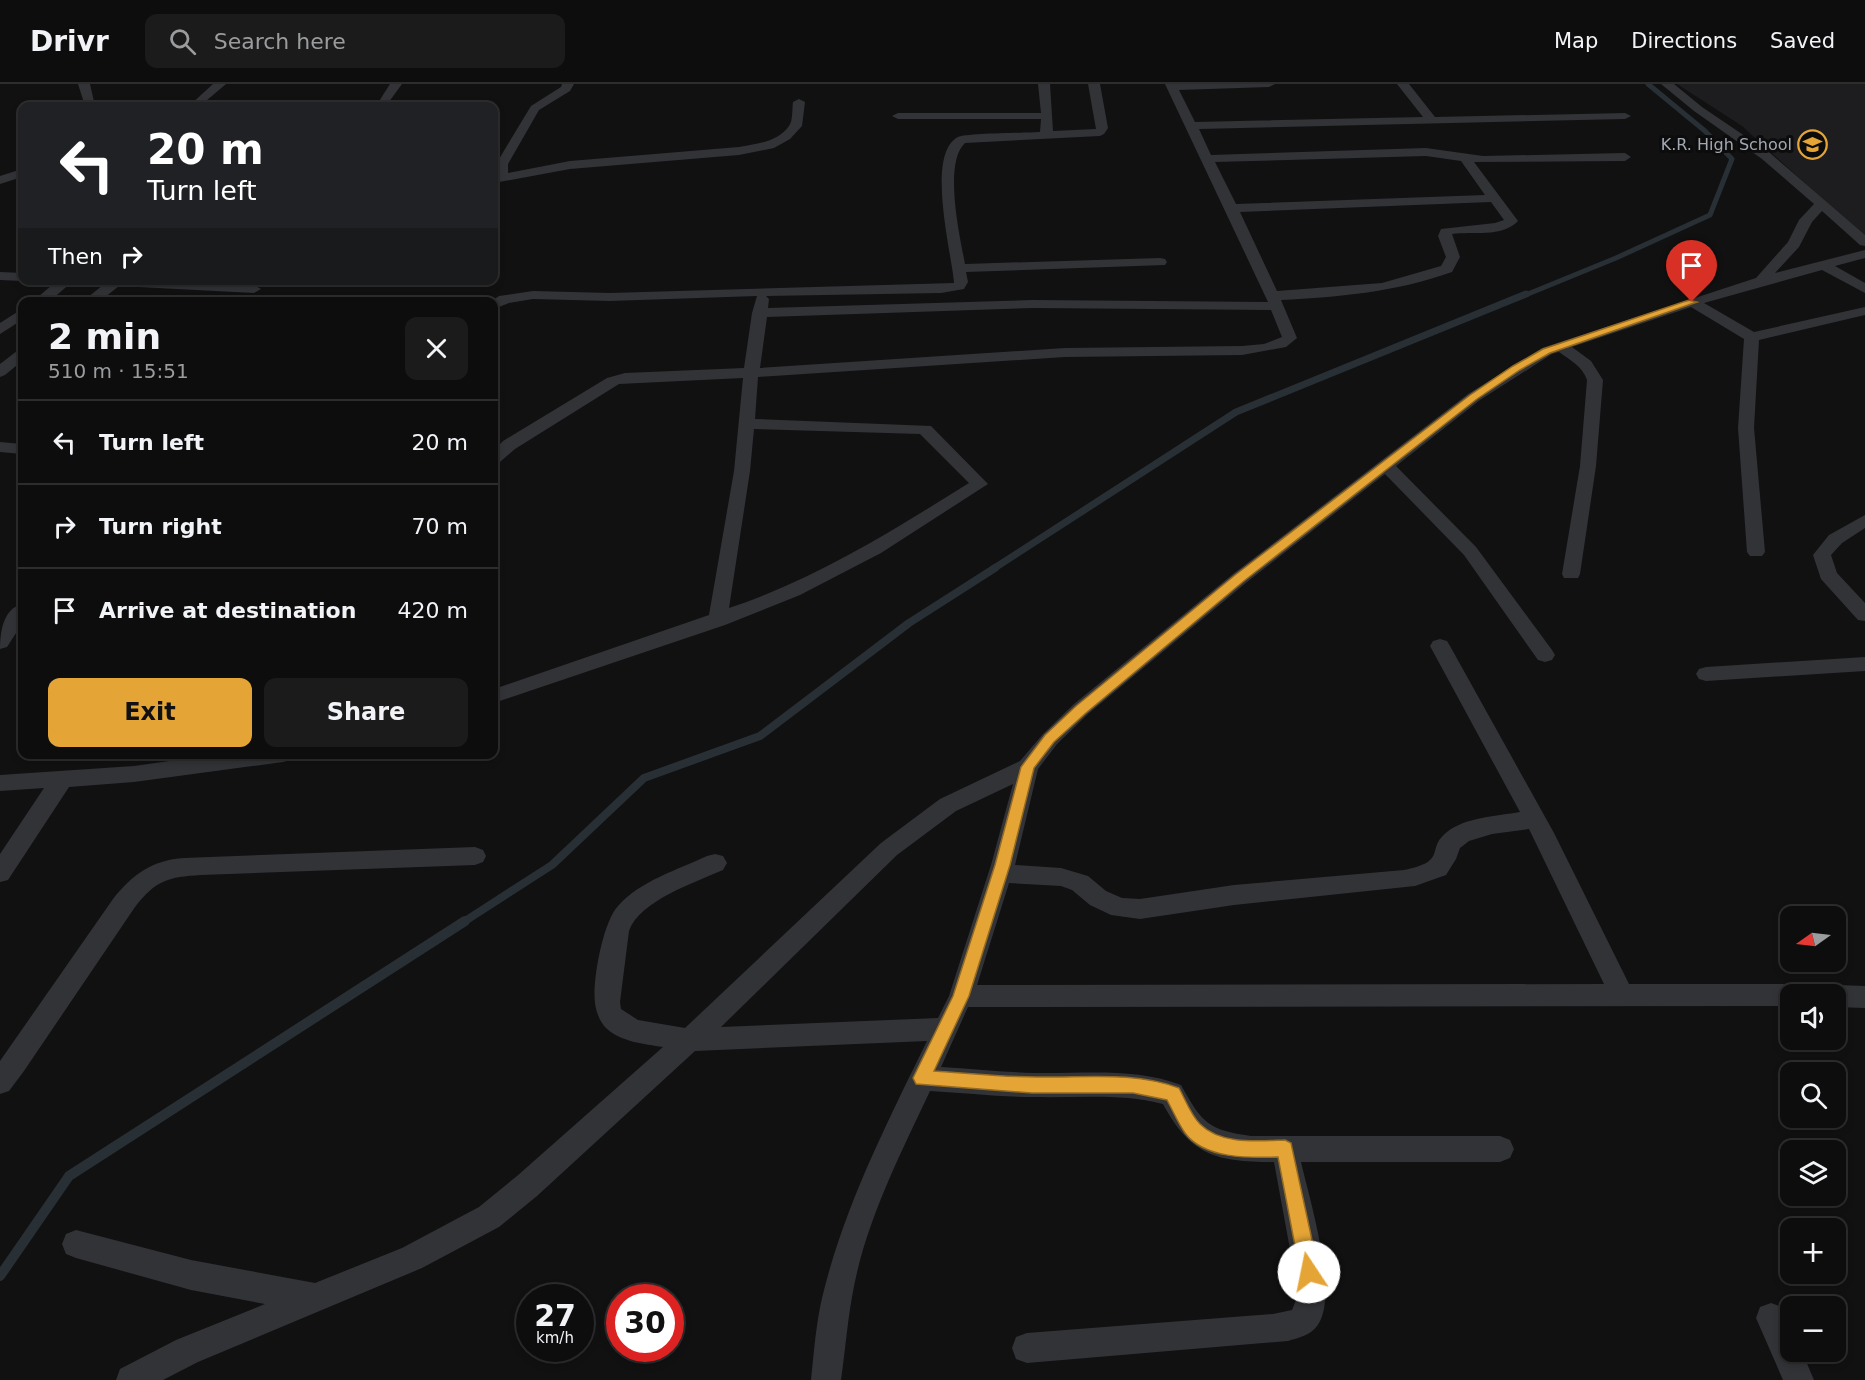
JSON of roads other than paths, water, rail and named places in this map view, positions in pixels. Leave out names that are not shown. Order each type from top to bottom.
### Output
[{"type":"street","points":[[84,84],[89,102]]},
{"type":"street","points":[[199,102],[220,84]]},
{"type":"street","points":[[384,102],[396,84]]},
{"type":"street","points":[[568,84],[566,89],[535,108],[502,164],[498,179],[570,165],[739,151],[770,145],[786,136],[796,126],[799,102]]},
{"type":"street","points":[[1044,84],[1048,129],[1044,135]]},
{"type":"street","points":[[498,303],[512,297],[952,289],[959,286],[961,282],[950,219],[949,164],[952,148],[962,140],[1100,132],[1102,128],[1094,84]]},
{"type":"street","points":[[498,455],[509,445],[613,381],[625,378],[751,373],[1035,354],[1264,349],[1286,343],[1290,338],[1274,301],[1232,208],[1171,85],[1269,84]]},
{"type":"street","points":[[1403,84],[1431,120]]},
{"type":"street","points":[[1667,84],[1698,109],[1766,156],[1865,242]]},
{"type":"street","points":[[898,116],[1047,116]]},
{"type":"street","points":[[1191,126],[1625,116]]},
{"type":"street","points":[[1208,159],[1426,152],[1465,158],[1515,160],[1625,157]]},
{"type":"street","points":[[759,313],[1043,304],[1274,301],[1380,289],[1447,269],[1453,257],[1445,236],[1446,232],[1454,229],[1496,227],[1506,225],[1511,221],[1465,158]]},
{"type":"street","points":[[0,180],[18,173]]},
{"type":"street","points":[[1232,208],[1496,198]]},
{"type":"street","points":[[1761,281],[1794,244],[1806,220],[1821,204]]},
{"type":"street","points":[[826,1380],[837,1296],[859,1220],[883,1161],[961,996],[1000,873],[1028,767],[1050,739],[1081,709],[1240,578],[1482,391],[1517,368],[1560,346],[1692,302],[1822,264],[1865,254]]},
{"type":"street","points":[[958,268],[1160,262]]},
{"type":"street","points":[[1822,264],[1865,289]]},
{"type":"street","points":[[0,276],[18,277]]},
{"type":"street","points":[[45,297],[61,285]]},
{"type":"street","points":[[96,297],[111,285]]},
{"type":"street","points":[[170,297],[186,285],[257,285]]},
{"type":"street","points":[[248,297],[257,285]]},
{"type":"street","points":[[718,620],[742,471],[751,373],[763,291]]},
{"type":"street","points":[[1692,302],[1752,337],[1865,311]]},
{"type":"street","points":[[0,330],[18,316]]},
{"type":"street","points":[[1752,337],[1746,428],[1756,552]]},
{"type":"street","points":[[1560,346],[1587,365],[1593,372],[1595,380],[1588,466],[1571,574]]},
{"type":"street","points":[[0,372],[18,357]]},
{"type":"street","points":[[498,695],[718,620],[805,587],[843,568],[980,484],[925,429],[746,424]]},
{"type":"street","points":[[0,447],[18,449]]},
{"type":"street","points":[[1386,465],[1470,551],[1545,655]]},
{"type":"street","points":[[1865,520],[1841,534],[1822,555],[1828,575],[1865,615]]},
{"type":"street","points":[[0,642],[18,616]]},
{"type":"street","points":[[1440,646],[1535,819],[1622,995]]},
{"type":"street","points":[[1706,674],[1865,664]]},
{"type":"street","points":[[0,783],[134,774],[246,759]]},
{"type":"street","points":[[131,1380],[187,1352],[412,1258],[489,1217],[689,1040],[889,849],[948,805],[1028,767]]},
{"type":"street","points":[[0,873],[62,779]]},
{"type":"street","points":[[1000,873],[1060,877],[1080,883],[1098,898],[1119,908],[1140,909],[1234,895],[1404,879],[1422,875],[1437,869],[1444,860],[1447,847],[1455,838],[1469,831],[1535,819]]},
{"type":"street","points":[[0,1082],[127,898],[144,880],[155,873],[170,868],[201,866],[475,856]]},
{"type":"street","points":[[715,863],[639,900],[626,911],[618,925],[607,1002],[610,1014],[617,1022],[635,1031],[689,1040],[945,1029]]},
{"type":"street","points":[[961,996],[1780,994]]},
{"type":"street","points":[[1846,997],[1865,998]]},
{"type":"street","points":[[922,1078],[1032,1085],[1133,1086],[1156,1089],[1173,1094],[1192,1129],[1206,1140],[1251,1149],[1500,1149]]},
{"type":"street","points":[[1027,1348],[1273,1329],[1299,1324],[1310,1312],[1312,1295],[1285,1149]]},
{"type":"street","points":[[76,1244],[192,1275],[315,1298]]},
{"type":"street","points":[[1771,1318],[1799,1380]]},
{"type":"waterway","points":[[1523,296],[1616,258],[1710,215],[1732,159],[1705,131],[1648,84]]},
{"type":"waterway","points":[[993,569],[1236,412],[1526,294]]},
{"type":"waterway","points":[[462,923],[552,865],[644,778],[760,736],[909,623],[995,568]]},
{"type":"waterway","points":[[0,1276],[69,1176],[465,921]]},
{"type":"place","name":"K.R. High School","points":[[1813,144]]}]
